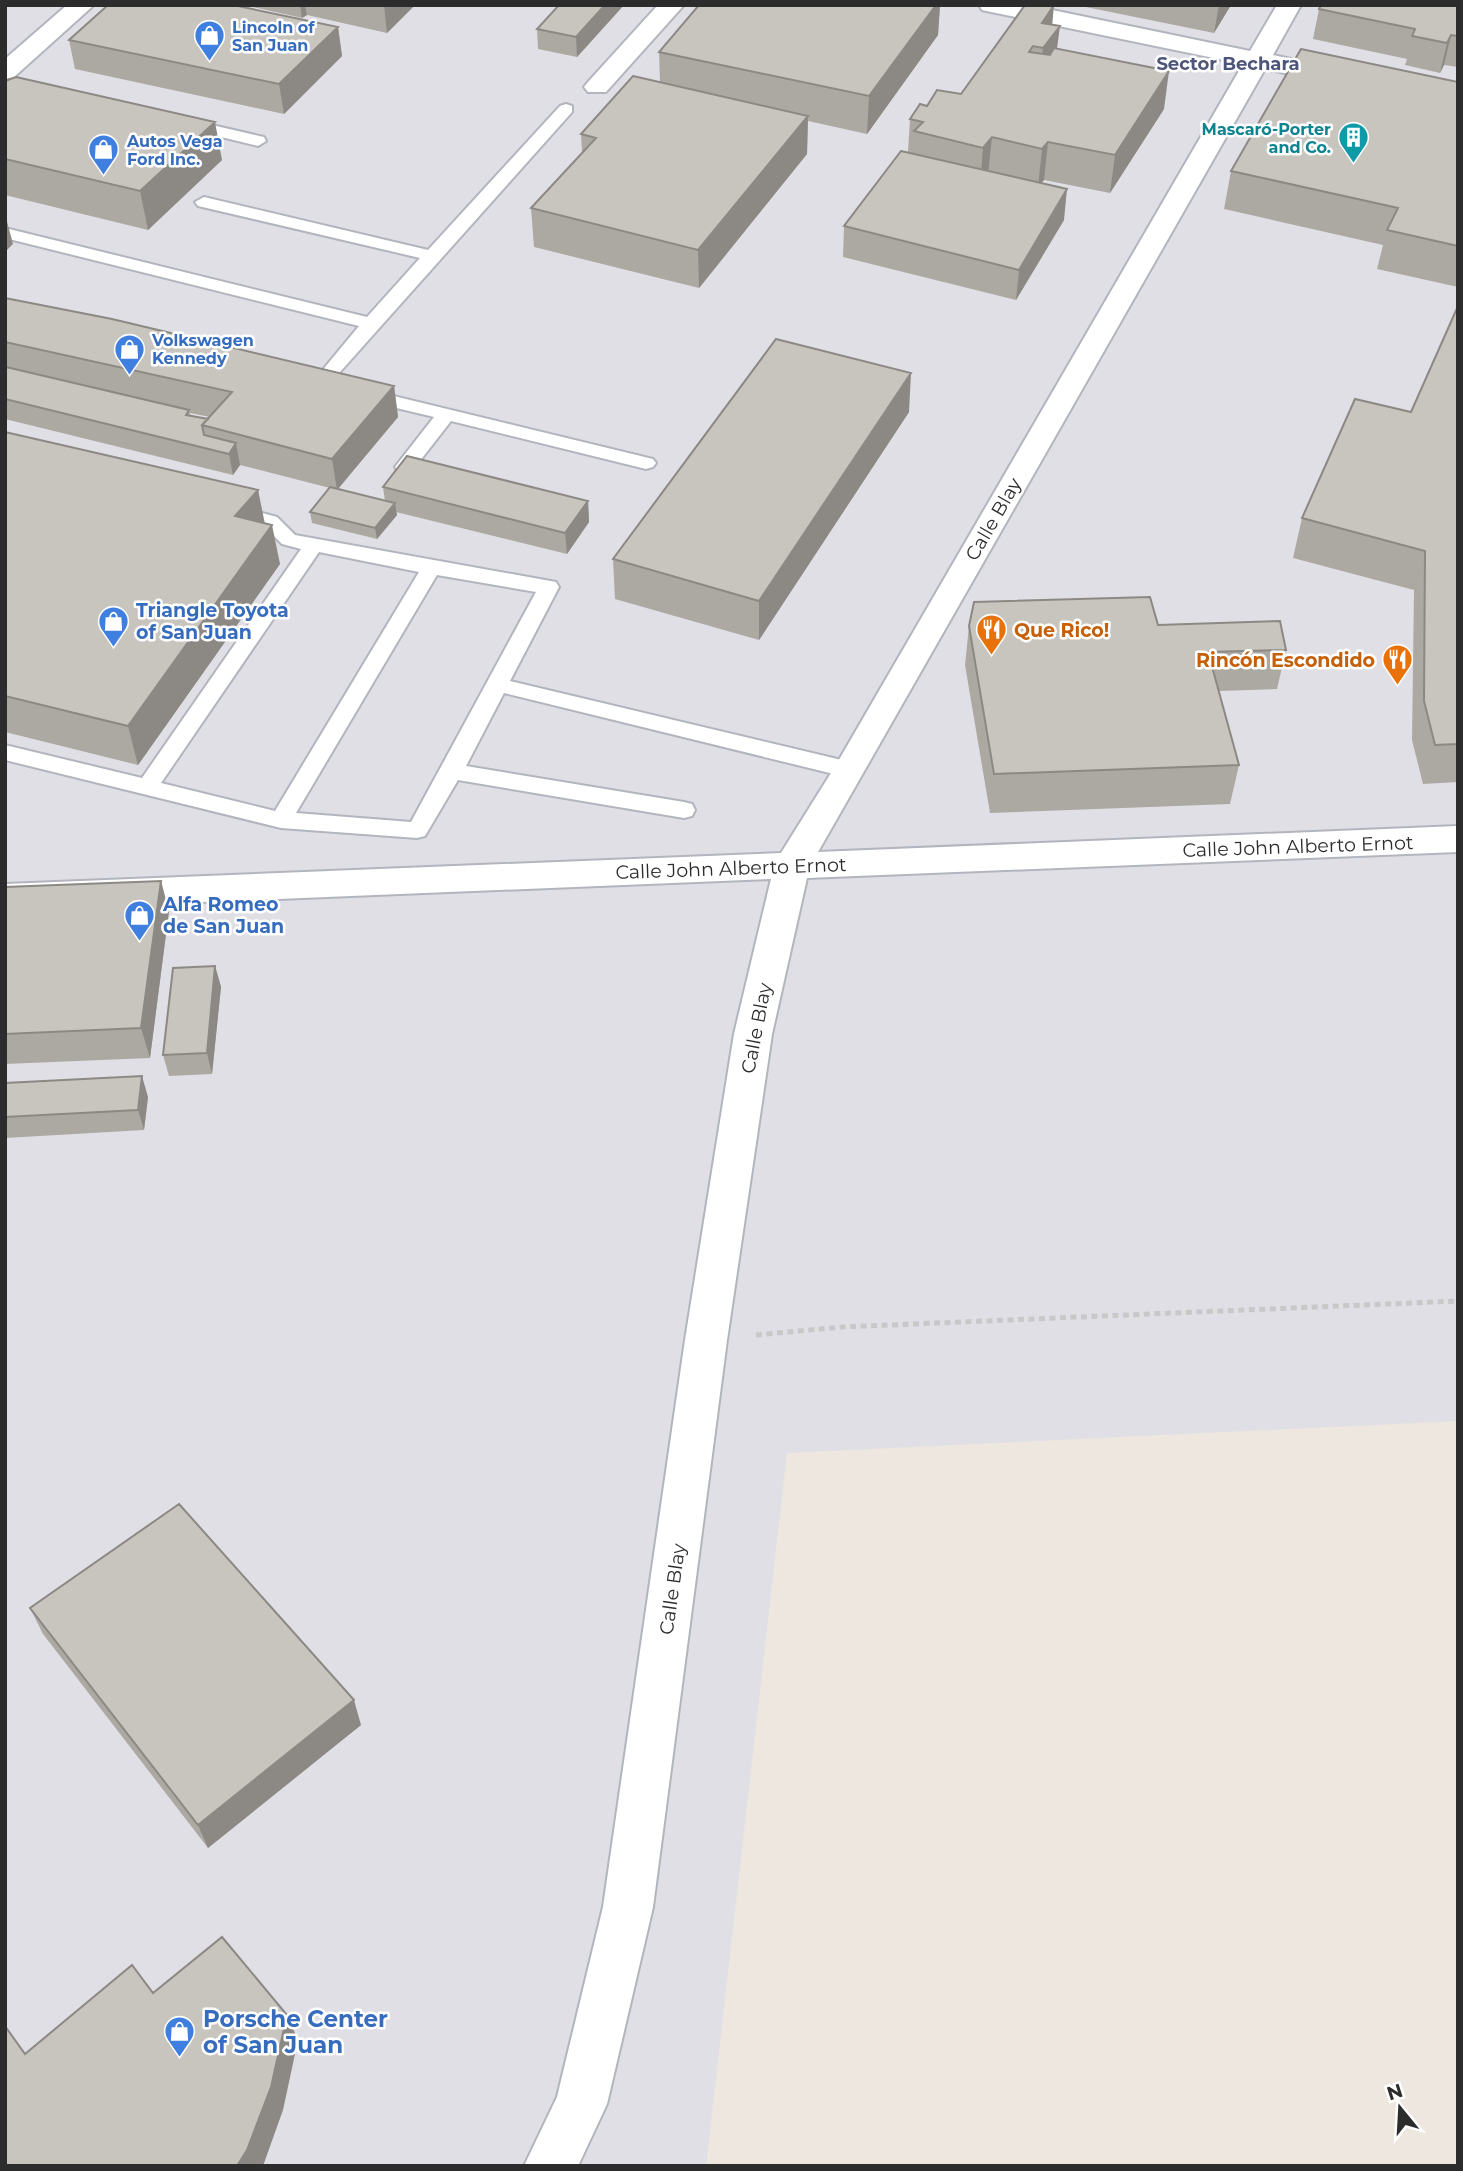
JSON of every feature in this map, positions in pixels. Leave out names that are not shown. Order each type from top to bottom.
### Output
[{"type":"street","points":[[10,79],[82,5]]},
{"type":"street","points":[[597,87],[672,5]]},
{"type":"street","points":[[991,5],[1364,82]]},
{"type":"street","name":"Calle Blay","points":[[550,2166],[581,2104],[628,1907],[706,1340],[753,1034],[792,865],[850,770],[1289,5]]},
{"type":"street","name":"Calle John Alberto Ernot","points":[[5,897],[1458,839]]},
{"type":"lane","points":[[566,109],[371,323],[320,384],[646,463]]},
{"type":"lane","points":[[165,119],[258,141]]},
{"type":"lane","points":[[204,202],[433,256]]},
{"type":"lane","points":[[5,233],[371,323]]},
{"type":"lane","points":[[405,467],[446,415]]},
{"type":"lane","points":[[5,752],[281,820],[417,830],[452,771],[548,587],[431,568],[289,540],[270,521],[218,508]]},
{"type":"lane","points":[[147,787],[314,545]]},
{"type":"lane","points":[[281,820],[431,568]]},
{"type":"lane","points":[[498,685],[850,770]]},
{"type":"lane","points":[[452,771],[684,810]]},
{"type":"path","points":[[706,1340],[842,1327],[1458,1301]]},
{"type":"shaded area","points":[[5,5],[1458,5],[1458,1421],[787,1453],[706,2166],[5,2166]]},
{"type":"building","points":[[108,5],[233,5],[338,27],[279,84],[69,40]]},
{"type":"building","points":[[559,5],[605,5],[576,37],[537,29]]},
{"type":"building","points":[[699,5],[936,5],[869,96],[659,52]]},
{"type":"building","points":[[1025,5],[1054,5],[1042,23],[1060,26],[1043,48],[1033,46],[1029,52],[1050,55],[1054,48],[1169,71],[1115,155],[1048,142],[1042,149],[992,137],[983,148],[914,131],[923,122],[910,119],[920,104],[927,106],[937,90],[961,94]]},
{"type":"building","points":[[1321,5],[1458,5],[1458,36],[1451,35],[1447,43],[1412,36],[1415,29],[1319,9]]},
{"type":"building","name":"Mascaró-Porter and Co.","points":[[1301,49],[1458,82],[1458,246],[1387,230],[1398,208],[1231,171]]},
{"type":"building","points":[[633,76],[808,116],[698,250],[531,208],[596,138],[581,134]]},
{"type":"building","points":[[16,77],[215,122],[140,191],[5,159],[5,81]]},
{"type":"building","points":[[901,151],[1067,189],[1019,270],[844,226]]},
{"type":"building","points":[[5,298],[112,319],[394,386],[332,459],[202,425],[232,392],[5,342]]},
{"type":"building","points":[[1458,306],[1458,744],[1435,745],[1424,701],[1425,551],[1302,518],[1355,399],[1411,412]]},
{"type":"building","points":[[776,339],[911,373],[759,601],[613,559]]},
{"type":"building","points":[[6,367],[189,410],[186,415],[208,419],[202,425],[204,435],[236,443],[229,454],[5,399]]},
{"type":"building","name":"Triangle Toyota of San Juan","points":[[5,432],[258,490],[235,516],[272,525],[128,726],[5,696]]},
{"type":"building","points":[[407,456],[588,501],[565,533],[383,487]]},
{"type":"building","points":[[330,487],[395,503],[375,528],[310,512]]},
{"type":"building","points":[[1150,597],[1158,625],[1280,621],[1286,650],[1208,652],[1239,765],[994,774],[969,626],[974,602]]},
{"type":"building","points":[[161,881],[141,1028],[5,1034],[5,887]]},
{"type":"building","points":[[215,966],[207,1053],[163,1055],[173,968]]},
{"type":"building","points":[[142,1076],[138,1110],[5,1117],[5,1083]]},
{"type":"building","points":[[179,1504],[354,1700],[198,1825],[30,1608]]},
{"type":"building","name":"Porsche Center of San Juan","points":[[222,1937],[287,2015],[271,2087],[247,2150],[237,2166],[5,2166],[5,2026],[25,2054],[132,1965],[153,1993]]},
{"type":"place","name":"Lincoln of San Juan","points":[[209,63]]},
{"type":"place","name":"Mascaró-Porter and Co.","points":[[1354,165]]},
{"type":"place","name":"Autos Vega Ford Inc.","points":[[104,177]]},
{"type":"place","name":"Volkswagen Kennedy","points":[[129,376]]},
{"type":"place","name":"Triangle Toyota of San Juan","points":[[113,648]]},
{"type":"place","name":"Que Rico!","points":[[991,657]]},
{"type":"place","name":"Rincón Escondido","points":[[1398,687]]},
{"type":"place","name":"Alfa Romeo de San Juan","points":[[140,942]]},
{"type":"place","name":"Porsche Center of San Juan","points":[[180,2059]]},
{"type":"district","name":"Sector Bechara","points":[[1228,64]]}]
